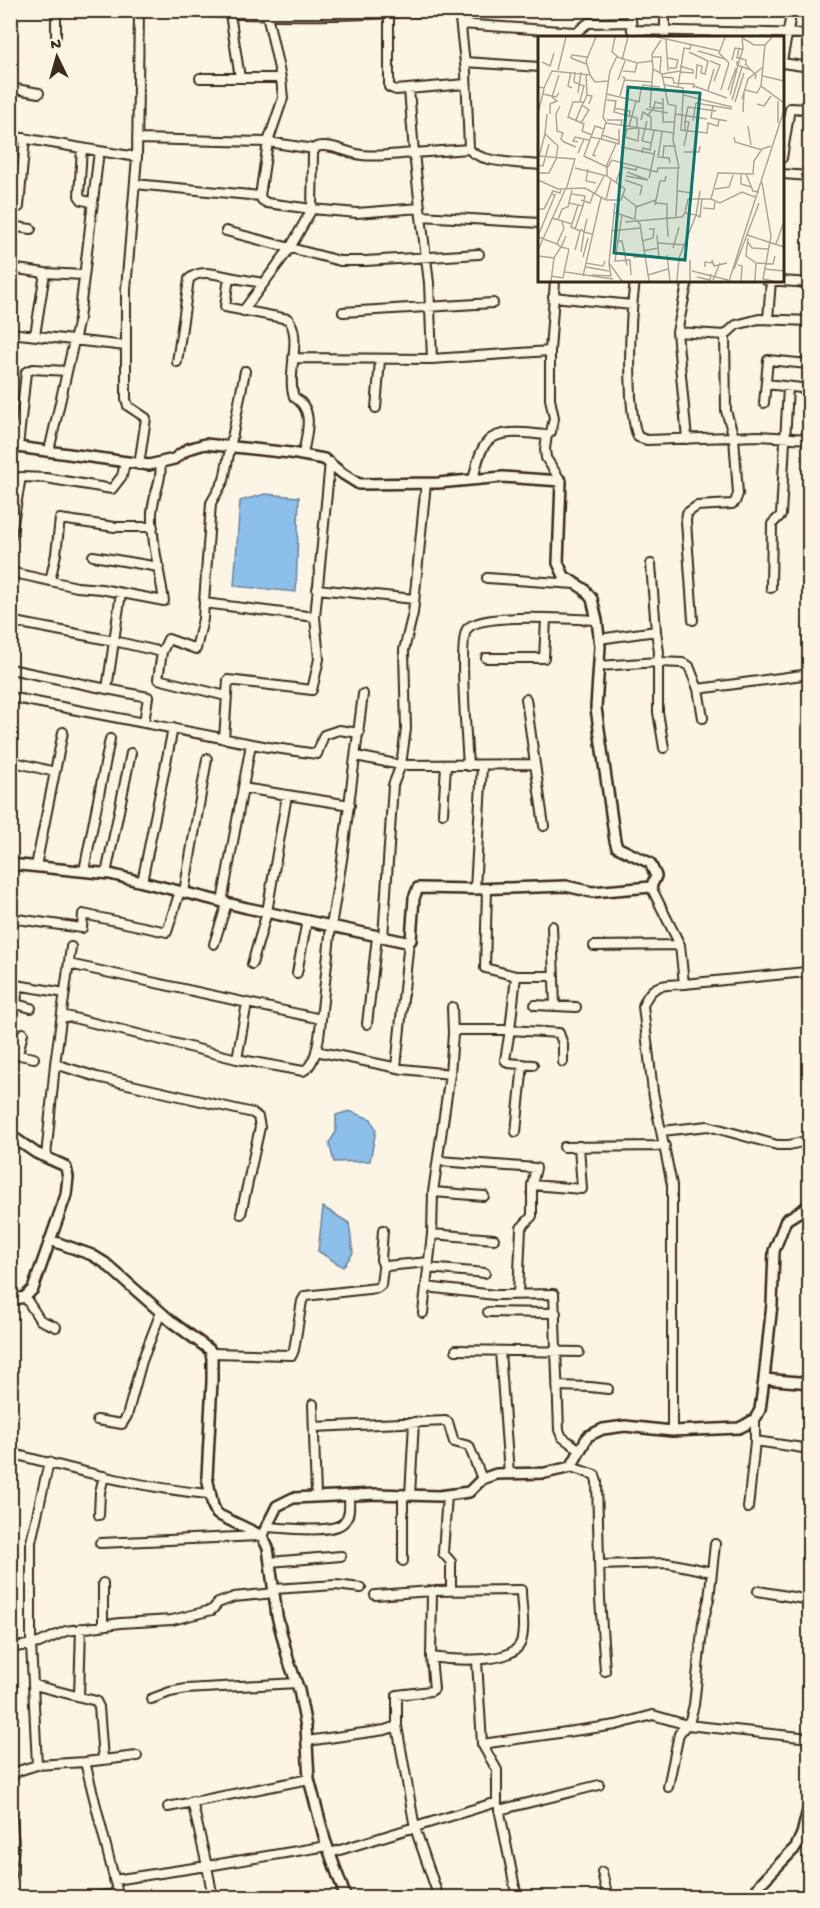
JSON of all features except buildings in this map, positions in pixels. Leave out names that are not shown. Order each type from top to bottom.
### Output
[{"type":"street","points":[[56,10],[56,36]]},
{"type":"street","points":[[139,10],[137,139],[127,267],[126,346],[126,399],[128,406],[142,413],[146,418],[139,465]]},
{"type":"street","points":[[192,10],[230,14],[266,12],[389,14],[449,10]]},
{"type":"street","points":[[459,10],[465,62],[469,149],[473,155],[484,158],[538,165]]},
{"type":"street","points":[[630,10],[631,30]]},
{"type":"street","points":[[665,10],[665,34]]},
{"type":"street","points":[[784,54],[792,10]]},
{"type":"street","points":[[266,12],[281,78],[282,98],[268,142],[260,196],[262,200],[267,203],[357,213],[421,212],[538,222]]},
{"type":"street","points":[[230,14],[240,78]]},
{"type":"street","points":[[389,14],[388,87],[396,90],[466,84]]},
{"type":"street","points":[[461,24],[574,32],[588,23],[665,34],[787,32],[810,34]]},
{"type":"street","points":[[465,62],[538,67]]},
{"type":"street","points":[[784,62],[810,67]]},
{"type":"street","points":[[201,78],[281,78]]},
{"type":"street","points":[[10,88],[39,93]]},
{"type":"street","points":[[409,89],[426,257],[432,359]]},
{"type":"street","points":[[784,141],[786,108],[810,109]]},
{"type":"street","points":[[10,136],[136,157]]},
{"type":"street","points":[[19,207],[25,138]]},
{"type":"street","points":[[137,139],[268,142],[314,149],[320,146],[337,148],[360,155],[374,156],[469,149]]},
{"type":"street","points":[[81,148],[79,196],[82,200],[91,201]]},
{"type":"street","points":[[243,311],[290,248],[312,209],[314,149]]},
{"type":"street","points":[[49,451],[75,340],[99,151]]},
{"type":"street","points":[[784,174],[810,176]]},
{"type":"street","points":[[135,184],[260,196]]},
{"type":"street","points":[[10,226],[31,230]]},
{"type":"street","points":[[226,231],[340,261],[479,254]]},
{"type":"street","points":[[10,268],[84,275]]},
{"type":"street","points":[[177,362],[189,279],[195,274],[205,272],[263,283]]},
{"type":"street","points":[[35,335],[45,273]]},
{"type":"street","points":[[229,277],[225,307],[288,319],[294,330],[290,388],[294,398],[303,403],[307,412],[308,423],[303,455]]},
{"type":"street","points":[[784,281],[810,282]]},
{"type":"street","points":[[555,282],[550,351],[550,399],[554,418],[551,432],[548,435],[546,458],[561,481],[558,563],[564,576],[584,589],[592,599],[599,639],[596,708],[615,841],[617,847],[650,862],[656,876],[651,887]]},
{"type":"street","points":[[635,282],[630,373],[636,434],[641,439],[687,440],[734,437],[810,439]]},
{"type":"street","points":[[687,440],[676,332],[688,282]]},
{"type":"street","points":[[768,319],[771,282]]},
{"type":"street","points":[[553,297],[632,304]]},
{"type":"street","points":[[343,312],[493,303]]},
{"type":"street","points":[[676,332],[725,335],[736,325],[752,320],[810,321]]},
{"type":"street","points":[[10,333],[126,346]]},
{"type":"street","points":[[693,620],[687,513],[698,506],[722,506],[735,502],[738,494],[734,437],[726,411],[725,335]]},
{"type":"street","points":[[293,358],[432,359],[550,351]]},
{"type":"street","points":[[764,403],[769,359],[808,364]]},
{"type":"street","points":[[376,408],[380,360]]},
{"type":"street","points":[[66,371],[33,369],[26,372],[14,447],[149,465],[174,459],[188,449],[205,444],[324,459],[359,484],[426,483],[503,477],[561,481]]},
{"type":"street","points":[[226,696],[158,679],[162,652],[168,639],[196,649],[203,619],[211,503],[224,480],[245,371]]},
{"type":"street","points":[[766,384],[810,389]]},
{"type":"street","points":[[771,588],[772,524],[782,515],[788,387]]},
{"type":"street","points":[[473,480],[483,448],[489,440],[509,434],[548,435]]},
{"type":"street","points":[[10,572],[77,587],[164,601],[153,527],[153,503],[161,474],[160,462]]},
{"type":"street","points":[[224,739],[228,680],[312,690],[319,659],[315,617],[330,462]]},
{"type":"street","points":[[10,540],[21,477],[46,478],[112,489],[122,476],[125,463]]},
{"type":"street","points":[[367,1024],[380,937],[393,785],[402,765],[406,729],[404,650],[414,598],[426,483]]},
{"type":"street","points":[[50,581],[60,519],[115,527],[153,527]]},
{"type":"street","points":[[93,555],[159,567]]},
{"type":"street","points":[[651,564],[659,652],[658,712],[664,748]]},
{"type":"street","points":[[487,578],[576,584]]},
{"type":"street","points":[[317,589],[414,598]]},
{"type":"street","points":[[107,689],[121,593]]},
{"type":"street","points":[[204,603],[315,617]]},
{"type":"street","points":[[468,766],[464,668],[466,629],[473,624],[495,618],[597,620]]},
{"type":"street","points":[[486,658],[544,658],[546,619]]},
{"type":"street","points":[[10,621],[162,652]]},
{"type":"street","points":[[599,639],[656,632]]},
{"type":"street","points":[[598,666],[658,662],[683,663],[689,666],[698,689],[704,718]]},
{"type":"street","points":[[10,669],[148,697],[144,722]]},
{"type":"street","points":[[698,689],[810,674]]},
{"type":"street","points":[[62,1016],[237,1059],[303,1071],[309,1068],[319,1041],[363,694]]},
{"type":"street","points":[[10,697],[224,739],[317,754],[324,735],[339,730],[359,733]]},
{"type":"street","points":[[526,699],[544,826]]},
{"type":"street","points":[[142,882],[173,728]]},
{"type":"street","points":[[36,866],[63,732]]},
{"type":"street","points":[[84,871],[110,739]]},
{"type":"street","points":[[214,944],[225,903],[251,744]]},
{"type":"street","points":[[106,874],[131,753]]},
{"type":"street","points":[[356,756],[402,765],[535,764]]},
{"type":"street","points":[[10,918],[82,928],[83,914],[167,932],[182,892],[207,759]]},
{"type":"street","points":[[10,761],[55,772]]},
{"type":"street","points":[[443,813],[446,766]]},
{"type":"street","points":[[475,889],[482,766]]},
{"type":"street","points":[[243,788],[350,805]]},
{"type":"street","points":[[10,791],[10,797]]},
{"type":"street","points":[[252,964],[267,912],[288,795]]},
{"type":"street","points":[[11,867],[36,866],[106,874],[225,903],[380,937],[409,941]]},
{"type":"street","points":[[396,1066],[414,898],[418,888],[566,886],[592,892],[651,887]]},
{"type":"street","points":[[651,887],[680,945],[684,984]]},
{"type":"street","points":[[487,888],[485,968],[516,976],[554,976]]},
{"type":"street","points":[[297,973],[307,920]]},
{"type":"street","points":[[552,926],[555,1006]]},
{"type":"street","points":[[594,946],[680,945]]},
{"type":"street","points":[[46,1157],[71,947]]},
{"type":"street","points":[[69,964],[321,1019]]},
{"type":"street","points":[[672,1431],[672,1185],[653,1092],[643,1006],[647,995],[654,988],[806,972]]},
{"type":"street","points":[[516,976],[505,1060],[508,1063],[533,1065]]},
{"type":"street","points":[[31,1008],[16,1004],[14,984],[65,993]]},
{"type":"street","points":[[237,1059],[247,1003]]},
{"type":"street","points":[[536,1005],[576,1007]]},
{"type":"street","points":[[423,1313],[432,1234],[433,1192],[450,1074],[453,1034],[452,1007]]},
{"type":"street","points":[[453,1034],[457,1030],[559,1033],[563,1044],[563,1062]]},
{"type":"street","points":[[23,1033],[14,1054],[34,1058]]},
{"type":"street","points":[[316,1051],[427,1072],[450,1074]]},
{"type":"street","points":[[56,1064],[97,1077],[252,1113],[258,1117],[260,1127],[241,1214]]},
{"type":"street","points":[[516,1132],[523,1064]]},
{"type":"street","points":[[662,1131],[708,1126],[777,1145],[810,1140]]},
{"type":"street","points":[[10,1135],[36,1153],[63,1165],[68,1177],[66,1195],[33,1289],[25,1298],[10,1300]]},
{"type":"street","points":[[532,1185],[582,1189],[579,1146]]},
{"type":"street","points":[[564,1147],[665,1146]]},
{"type":"street","points":[[439,1161],[536,1168],[532,1185],[532,1216],[521,1228],[518,1294]]},
{"type":"street","points":[[433,1192],[484,1196]]},
{"type":"street","points":[[748,1509],[755,1419],[760,1410],[772,1304],[774,1251],[786,1220],[810,1205]]},
{"type":"street","points":[[211,1353],[292,1355],[303,1298],[378,1288],[381,1285],[384,1267],[381,1260],[383,1230]]},
{"type":"street","points":[[432,1234],[494,1239]]},
{"type":"street","points":[[50,1240],[105,1263],[161,1312],[210,1350],[212,1381],[207,1477],[209,1494],[217,1514],[262,1536],[268,1548],[277,1616],[297,1683],[306,1726],[309,1779],[328,1850],[346,1898]]},
{"type":"street","points":[[384,1267],[410,1262],[485,1273]]},
{"type":"street","points":[[426,1287],[489,1294],[555,1294],[559,1430],[562,1437],[580,1450]]},
{"type":"street","points":[[25,1298],[40,1320],[56,1327]]},
{"type":"street","points":[[488,1311],[556,1313]]},
{"type":"street","points":[[97,1420],[122,1424],[127,1416],[142,1361],[161,1312]]},
{"type":"street","points":[[456,1350],[579,1352]]},
{"type":"street","points":[[500,1351],[508,1474]]},
{"type":"street","points":[[764,1379],[810,1383]]},
{"type":"street","points":[[557,1386],[608,1389]]},
{"type":"street","points":[[313,1404],[316,1496]]},
{"type":"street","points":[[571,1467],[588,1436],[603,1429],[625,1426],[672,1431],[739,1428],[755,1419]]},
{"type":"street","points":[[403,1562],[414,1422]]},
{"type":"street","points":[[314,1427],[448,1422],[454,1442],[465,1444],[472,1449],[482,1479]]},
{"type":"street","points":[[755,1440],[810,1449]]},
{"type":"street","points":[[10,1453],[104,1476],[209,1494]]},
{"type":"street","points":[[37,1765],[31,1644],[31,1542],[49,1462]]},
{"type":"street","points":[[262,1536],[277,1506],[292,1498],[447,1495],[469,1492],[482,1479],[496,1474],[545,1473],[571,1467],[595,1475],[605,1671]]},
{"type":"street","points":[[99,1515],[100,1492],[104,1476]]},
{"type":"street","points":[[447,1495],[443,1553],[451,1562],[451,1591]]},
{"type":"street","points":[[267,1527],[333,1528],[343,1524],[349,1514],[349,1496]]},
{"type":"street","points":[[100,1544],[262,1536]]},
{"type":"street","points":[[668,1786],[679,1734],[690,1720],[694,1705],[703,1622],[709,1599],[715,1545]]},
{"type":"street","points":[[270,1562],[341,1556]]},
{"type":"street","points":[[599,1565],[668,1563],[712,1572]]},
{"type":"street","points":[[103,1583],[103,1625]]},
{"type":"street","points":[[10,1648],[39,1643],[66,1631],[81,1628],[172,1620],[212,1610],[218,1603],[234,1597],[336,1585],[361,1588]]},
{"type":"street","points":[[375,1595],[432,1591],[521,1590],[522,1634],[518,1647],[514,1651],[477,1661],[431,1658]]},
{"type":"street","points":[[432,1591],[431,1658],[434,1689],[397,1695],[397,1726],[415,1828],[439,1898]]},
{"type":"street","points":[[758,1591],[810,1600]]},
{"type":"street","points":[[79,1696],[81,1628]]},
{"type":"street","points":[[477,1661],[482,1744],[497,1770],[498,1806],[517,1898]]},
{"type":"street","points":[[151,1699],[186,1689],[297,1683]]},
{"type":"street","points":[[34,1685],[96,1701],[99,1707],[103,1759]]},
{"type":"street","points":[[482,1744],[616,1725],[653,1715],[687,1725],[810,1738]]},
{"type":"street","points":[[307,1741],[385,1730],[397,1726]]},
{"type":"street","points":[[10,1779],[18,1771],[37,1765],[137,1756]]},
{"type":"street","points":[[77,1898],[118,1896],[85,1762]]},
{"type":"street","points":[[168,1807],[309,1779]]},
{"type":"street","points":[[114,1880],[328,1850],[498,1806],[599,1785]]},
{"type":"street","points":[[10,1797],[14,1846],[10,1882]]},
{"type":"street","points":[[192,1801],[213,1898]]},
{"type":"street","points":[[750,1898],[762,1882],[796,1847],[802,1834],[810,1802]]},
{"type":"street","points":[[602,1872],[608,1898]]},
{"type":"water","points":[[265,494],[299,497],[296,592],[234,586],[240,501]]},
{"type":"water","points":[[349,1111],[371,1119],[376,1130],[370,1161],[334,1162],[329,1143],[336,1132],[336,1115]]},
{"type":"water","points":[[323,1207],[349,1223],[353,1253],[343,1267],[318,1251]]}]
